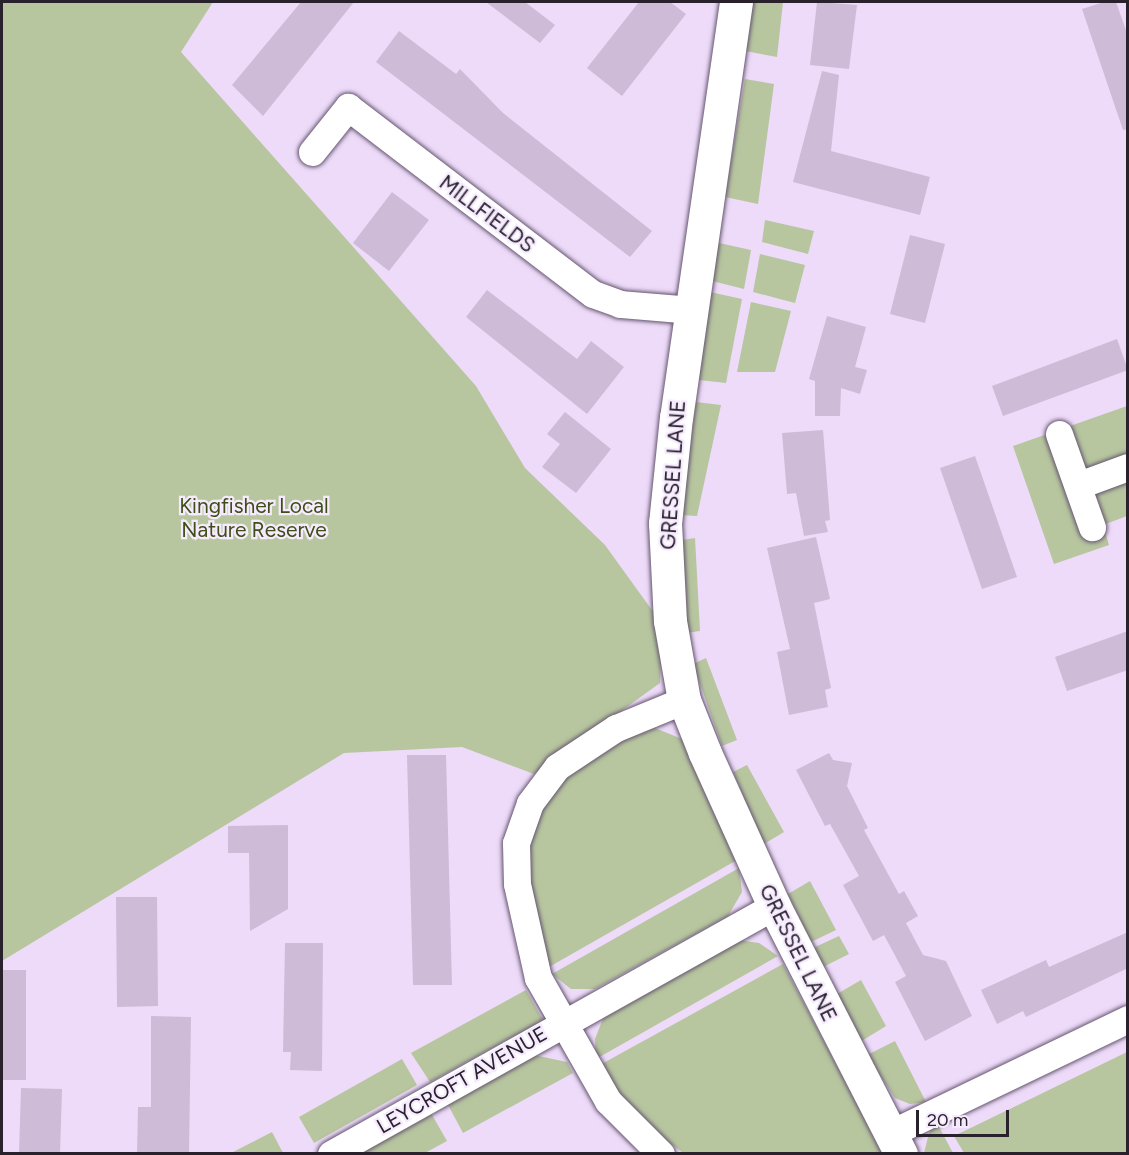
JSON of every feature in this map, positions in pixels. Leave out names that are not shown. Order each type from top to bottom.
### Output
[{"type":"street","name":"GRESSEL LANE","points":[[736,2],[691,310],[665,523],[670,621],[684,700],[774,906],[895,1144]]},
{"type":"street","name":"MILLFIELDS","points":[[312,152],[348,107],[593,294],[620,304],[691,310]]},
{"type":"street","points":[[1059,434],[1092,527]]},
{"type":"street","points":[[1079,485],[1128,467]]},
{"type":"street","name":"LEYCROFT AVENUE","points":[[661,1154],[608,1101],[561,1023],[538,978],[517,884],[516,843],[530,803],[557,767],[616,728],[684,700]]},
{"type":"street","name":"LEYCROFT AVENUE","points":[[331,1154],[561,1023],[774,906]]},
{"type":"street","points":[[895,1144],[1128,1019]]},
{"type":"green space","name":"Kingfisher Local Nature Reserve","points":[[2,2],[213,2],[181,52],[476,386],[525,468],[605,545],[662,624],[660,683],[534,774],[462,747],[344,753],[2,961]]},
{"type":"green space","points":[[752,2],[783,2],[777,57],[745,51]]},
{"type":"green space","points":[[745,79],[774,84],[758,204],[725,197]]},
{"type":"green space","points":[[765,220],[814,231],[808,254],[762,242]]},
{"type":"green space","points":[[719,243],[751,250],[744,289],[712,281]]},
{"type":"green space","points":[[760,254],[805,265],[795,303],[753,292]]},
{"type":"green space","points":[[710,292],[742,299],[726,383],[699,380]]},
{"type":"green space","points":[[751,302],[791,311],[775,372],[737,372]]},
{"type":"green space","points":[[696,402],[721,405],[697,516],[681,515]]},
{"type":"green space","points":[[1127,406],[1127,516],[1103,525],[1109,545],[1054,564],[1013,446]]},
{"type":"green space","points":[[695,538],[700,631],[687,633],[682,540]]},
{"type":"green space","points":[[706,658],[737,740],[722,746],[693,664]]},
{"type":"green space","points":[[655,728],[682,739],[737,860],[549,967],[531,906],[529,845],[539,807],[563,778],[635,733]]},
{"type":"green space","points":[[747,765],[784,832],[764,844],[733,772]]},
{"type":"green space","points":[[739,868],[742,892],[728,916],[595,989],[571,989],[552,974]]},
{"type":"green space","points":[[810,881],[836,930],[811,942],[788,894]]},
{"type":"green space","points":[[839,936],[849,954],[823,967],[813,948]]},
{"type":"green space","points":[[738,940],[759,943],[778,956],[596,1059],[595,1039],[604,1016]]},
{"type":"green space","points":[[783,964],[883,1153],[683,1153],[647,1126],[598,1066]]},
{"type":"green space","points":[[861,980],[886,1026],[860,1042],[837,994]]},
{"type":"green space","points":[[526,990],[543,1020],[430,1082],[411,1053]]},
{"type":"green space","points":[[895,1041],[926,1102],[910,1104],[895,1098],[867,1055]]},
{"type":"green space","points":[[1127,1052],[1127,1153],[964,1153],[954,1136]]},
{"type":"green space","points":[[534,1055],[567,1062],[573,1073],[463,1133],[447,1103]]},
{"type":"green space","points":[[402,1059],[417,1085],[314,1143],[299,1117]]},
{"type":"green space","points":[[431,1113],[447,1141],[425,1153],[358,1154]]},
{"type":"green space","points":[[937,1123],[953,1153],[924,1153],[929,1133]]},
{"type":"green space","points":[[272,1132],[283,1153],[233,1153],[233,1152]]},
{"type":"building","points":[[301,2],[354,2],[263,116],[232,85]]},
{"type":"building","points":[[486,2],[525,2],[555,25],[540,43]]},
{"type":"building","points":[[639,2],[670,2],[686,14],[622,96],[587,68]]},
{"type":"building","points":[[817,2],[857,5],[849,69],[810,65]]},
{"type":"building","points":[[1104,2],[1116,2],[1128,36],[1128,129],[1123,130],[1082,9]]},
{"type":"building","points":[[399,31],[456,74],[460,69],[503,113],[652,231],[630,257],[376,62]]},
{"type":"building","points":[[822,71],[839,75],[831,151],[930,177],[920,215],[793,182]]},
{"type":"building","points":[[392,192],[429,220],[389,271],[353,243]]},
{"type":"building","points":[[910,235],[945,244],[925,323],[890,314]]},
{"type":"building","points":[[487,290],[577,359],[591,341],[624,367],[587,414],[466,317]]},
{"type":"building","points":[[827,316],[866,327],[855,367],[867,370],[860,394],[841,388],[840,416],[815,416],[815,381],[809,379]]},
{"type":"building","points":[[1117,339],[1128,370],[1003,416],[992,386]]},
{"type":"building","points":[[565,412],[611,449],[576,493],[542,467],[560,444],[547,434]]},
{"type":"building","points":[[823,430],[830,520],[825,521],[828,532],[804,536],[796,493],[787,494],[782,433]]},
{"type":"building","points":[[975,456],[1017,577],[982,589],[940,468]]},
{"type":"building","points":[[816,537],[830,599],[814,603],[831,688],[825,690],[828,707],[789,715],[777,652],[790,649],[767,548]]},
{"type":"building","points":[[1128,631],[1128,670],[1067,691],[1055,657]]},
{"type":"building","points":[[829,753],[833,760],[852,763],[847,786],[868,828],[864,830],[899,894],[904,891],[918,916],[906,923],[923,955],[946,961],[972,1016],[925,1041],[895,982],[906,976],[884,935],[873,941],[843,885],[859,876],[830,824],[825,826],[796,770]]},
{"type":"building","points":[[407,755],[446,755],[452,985],[413,985]]},
{"type":"building","points":[[288,825],[288,909],[250,931],[249,853],[228,853],[228,826]]},
{"type":"building","points":[[116,897],[157,897],[158,1006],[117,1007]]},
{"type":"building","points":[[1128,932],[1128,968],[1026,1017],[1023,1011],[997,1024],[981,990],[1046,960],[1049,967]]},
{"type":"building","points":[[285,943],[323,943],[322,1071],[290,1070],[291,1052],[283,1052]]},
{"type":"building","points":[[2,970],[26,970],[26,1080],[2,1080]]},
{"type":"building","points":[[151,1016],[191,1017],[189,1154],[137,1154],[138,1107],[151,1107]]},
{"type":"building","points":[[21,1088],[62,1089],[60,1154],[19,1154]]}]
